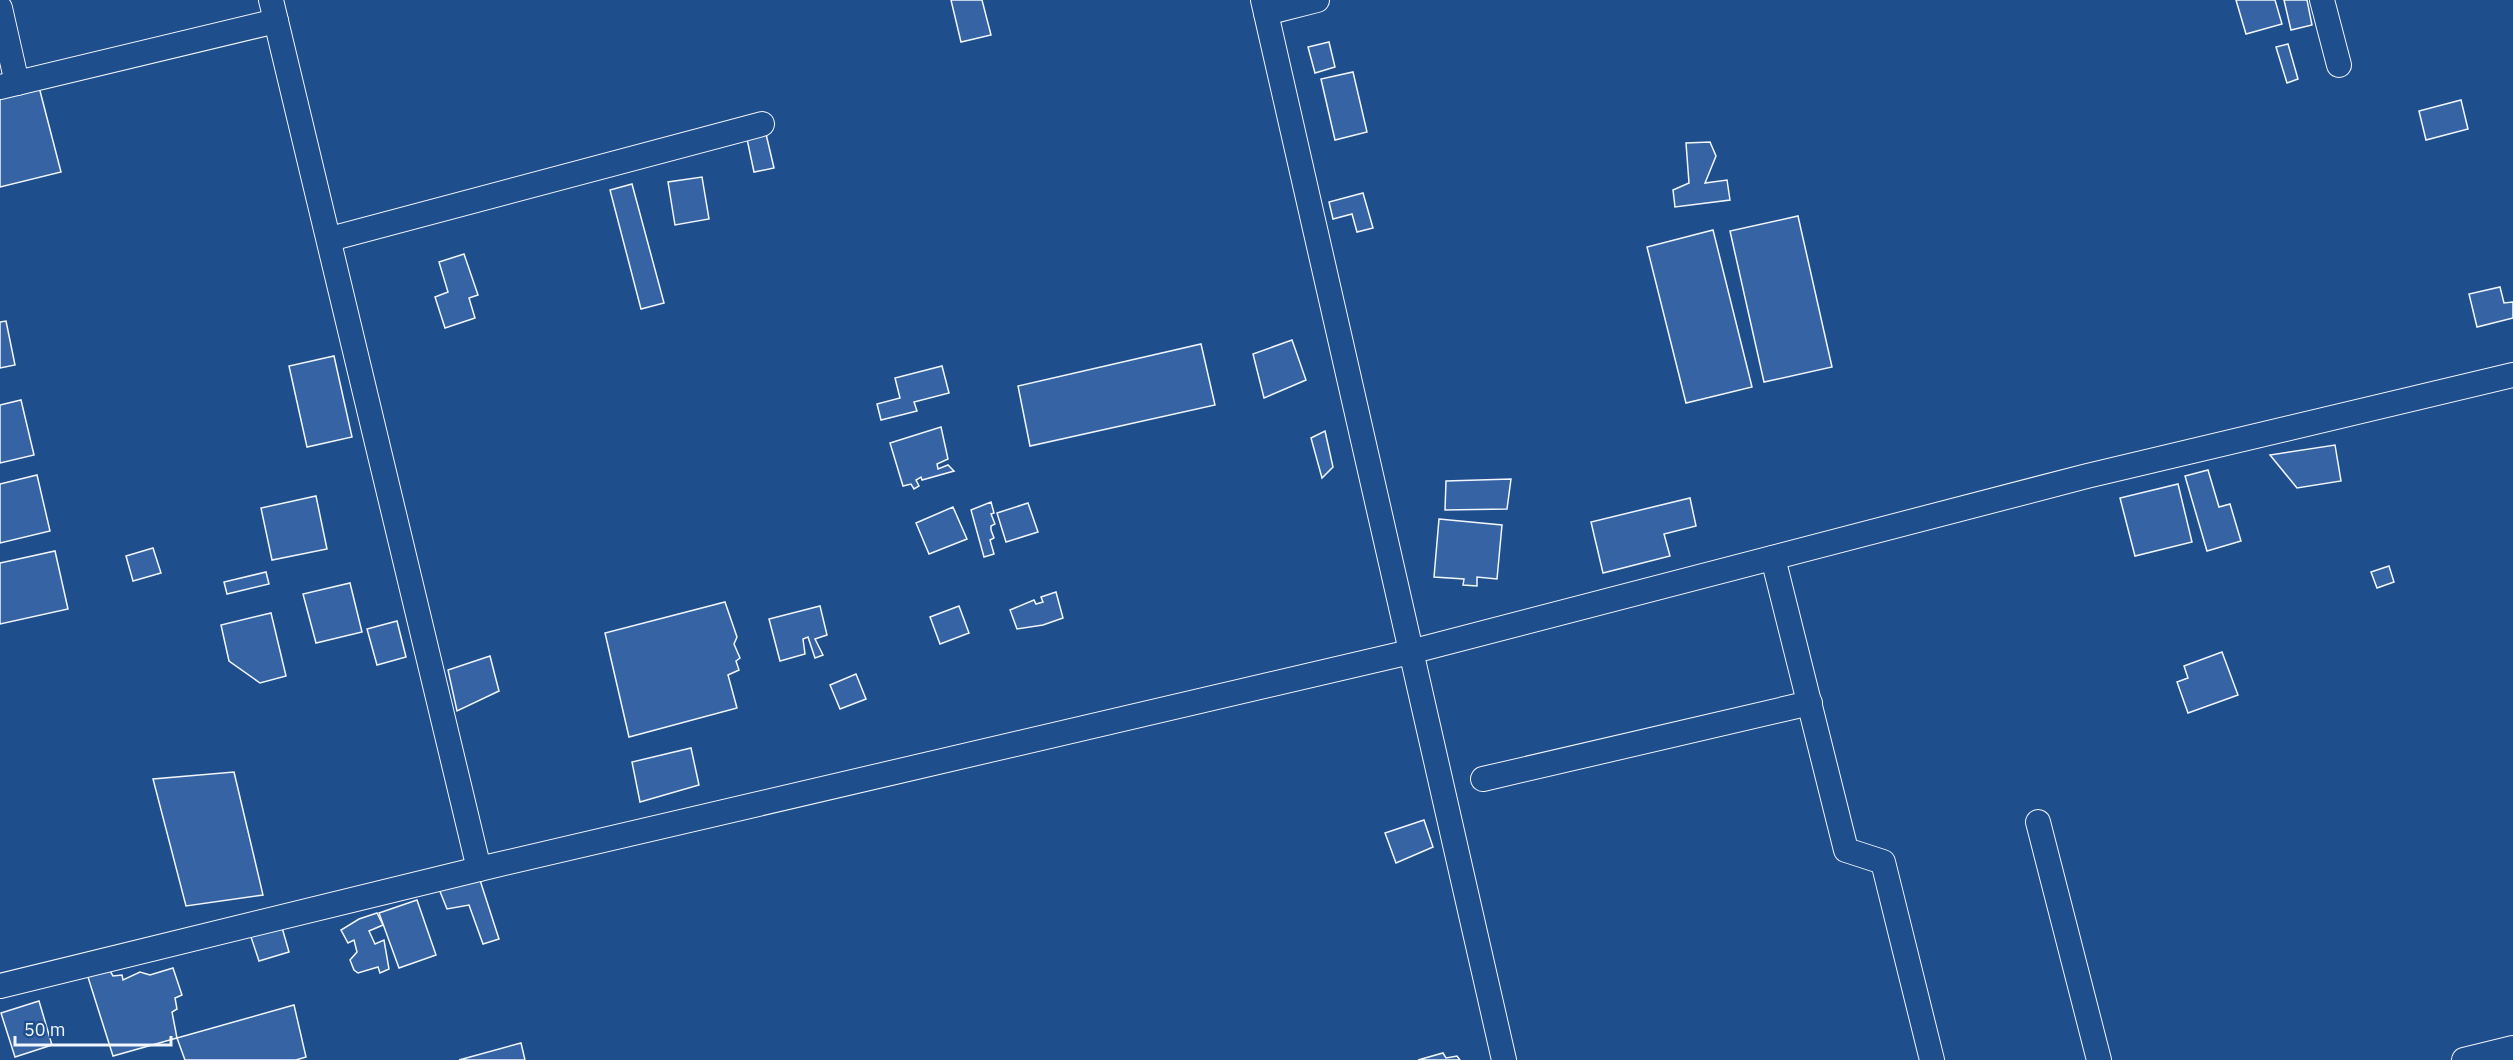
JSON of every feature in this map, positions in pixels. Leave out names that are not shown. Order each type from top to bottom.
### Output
[{"type":"street","points":[[1317,0],[1264,6],[1504,1060]]},
{"type":"street","points":[[2322,0],[2338,65]]},
{"type":"street","points":[[0,8],[8,85],[274,10],[479,869]]},
{"type":"street","points":[[330,239],[762,124]]},
{"type":"street","points":[[0,986],[479,869],[1410,652],[2087,476],[2513,375]]},
{"type":"street","points":[[1773,558],[1846,850],[1883,862],[1932,1060]]},
{"type":"street","points":[[1484,778],[1810,703]]},
{"type":"street","points":[[2038,822],[2099,1060]]},
{"type":"street","points":[[2464,1060],[2513,1048]]},
{"type":"building","points":[[951,0],[982,0],[991,35],[961,42]]},
{"type":"building","points":[[2236,0],[2275,0],[2282,24],[2246,34]]},
{"type":"building","points":[[2284,0],[2307,0],[2312,25],[2291,30]]},
{"type":"building","points":[[1329,42],[1335,67],[1315,73],[1308,47]]},
{"type":"building","points":[[2288,44],[2298,79],[2287,83],[2276,47]]},
{"type":"building","points":[[1353,72],[1367,132],[1335,140],[1321,79]]},
{"type":"building","points":[[39,87],[61,172],[0,187],[0,97]]},
{"type":"building","points":[[2461,100],[2468,129],[2426,140],[2419,111]]},
{"type":"building","points":[[766,134],[774,168],[754,172],[747,139]]},
{"type":"building","points":[[1710,142],[1716,156],[1705,183],[1727,180],[1730,200],[1675,207],[1673,190],[1689,183],[1686,143]]},
{"type":"building","points":[[702,177],[709,219],[675,225],[668,182]]},
{"type":"building","points":[[632,184],[664,303],[641,309],[610,190]]},
{"type":"building","points":[[1363,193],[1373,228],[1357,232],[1352,214],[1333,219],[1329,202]]},
{"type":"building","points":[[1798,216],[1832,367],[1764,382],[1730,231]]},
{"type":"building","points":[[1713,230],[1752,387],[1686,403],[1647,247]]},
{"type":"building","points":[[464,254],[478,295],[469,298],[475,318],[445,328],[435,297],[448,292],[439,262]]},
{"type":"building","points":[[2500,287],[2504,303],[2513,302],[2513,318],[2477,327],[2469,294]]},
{"type":"building","points":[[6,321],[15,365],[0,368],[0,322]]},
{"type":"building","points":[[1292,340],[1306,380],[1264,398],[1253,354]]},
{"type":"building","points":[[1201,344],[1215,405],[1030,446],[1018,386]]},
{"type":"building","points":[[334,356],[352,437],[307,447],[289,366]]},
{"type":"building","points":[[942,366],[949,393],[914,402],[917,411],[881,420],[877,404],[900,398],[895,378]]},
{"type":"building","points":[[21,400],[34,455],[0,463],[0,405]]},
{"type":"building","points":[[941,427],[948,459],[937,464],[938,469],[948,465],[954,471],[922,480],[921,477],[916,480],[919,486],[914,489],[911,484],[903,486],[890,443]]},
{"type":"building","points":[[1325,431],[1333,467],[1322,478],[1311,438]]},
{"type":"building","points":[[2335,445],[2341,481],[2297,488],[2270,455]]},
{"type":"building","points":[[2208,470],[2219,507],[2230,504],[2241,541],[2207,551],[2185,476]]},
{"type":"building","points":[[37,475],[50,531],[0,543],[0,484]]},
{"type":"building","points":[[1511,479],[1507,509],[1445,510],[1446,481]]},
{"type":"building","points":[[2178,484],[2192,542],[2135,556],[2120,498]]},
{"type":"building","points":[[316,496],[327,549],[272,560],[261,508]]},
{"type":"building","points":[[1690,498],[1696,526],[1664,534],[1670,556],[1603,573],[1591,522]]},
{"type":"building","points":[[991,502],[994,513],[991,514],[995,524],[991,526],[994,538],[990,540],[994,554],[984,557],[971,510]]},
{"type":"building","points":[[1028,503],[1038,532],[1006,542],[997,513]]},
{"type":"building","points":[[953,507],[967,539],[929,554],[916,523]]},
{"type":"building","points":[[1439,519],[1502,525],[1497,579],[1477,577],[1477,586],[1463,585],[1464,579],[1434,577]]},
{"type":"building","points":[[153,548],[161,573],[133,581],[126,556]]},
{"type":"building","points":[[55,551],[68,609],[0,624],[0,563]]},
{"type":"building","points":[[2389,566],[2394,582],[2377,588],[2371,572]]},
{"type":"building","points":[[266,572],[269,584],[227,594],[224,582]]},
{"type":"building","points":[[350,583],[362,632],[316,643],[303,594]]},
{"type":"building","points":[[1056,592],[1063,618],[1043,625],[1017,629],[1010,610],[1034,600],[1036,604],[1043,602],[1041,597]]},
{"type":"building","points":[[725,602],[737,637],[734,644],[740,658],[736,661],[739,670],[728,675],[737,708],[629,737],[605,633]]},
{"type":"building","points":[[820,606],[827,635],[815,639],[823,655],[815,658],[808,637],[803,639],[805,654],[780,661],[769,619]]},
{"type":"building","points":[[959,606],[969,633],[940,644],[930,617]]},
{"type":"building","points":[[271,613],[286,676],[260,683],[229,661],[221,625]]},
{"type":"building","points":[[397,621],[406,657],[377,665],[367,629]]},
{"type":"building","points":[[2222,652],[2238,695],[2188,713],[2177,682],[2188,678],[2184,666]]},
{"type":"building","points":[[490,656],[499,691],[457,711],[448,670]]},
{"type":"building","points":[[856,674],[866,699],[840,709],[830,685]]},
{"type":"building","points":[[691,748],[699,785],[640,802],[632,762]]},
{"type":"building","points":[[234,772],[263,895],[186,906],[153,779]]},
{"type":"building","points":[[1424,820],[1433,847],[1396,863],[1385,833]]},
{"type":"building","points":[[479,877],[499,939],[483,944],[469,905],[447,909],[439,889]]},
{"type":"building","points":[[417,900],[436,955],[399,968],[379,913]]},
{"type":"building","points":[[377,913],[383,925],[369,931],[375,944],[384,940],[389,969],[380,973],[378,967],[358,973],[354,970],[350,960],[357,952],[354,940],[348,943],[341,930],[359,919]]},
{"type":"building","points":[[281,924],[289,952],[259,961],[250,934]]},
{"type":"building","points":[[107,966],[113,976],[122,975],[123,980],[140,972],[150,975],[173,968],[182,995],[175,998],[177,1009],[172,1012],[177,1038],[113,1056],[87,974]]},
{"type":"building","points":[[39,1001],[52,1045],[15,1057],[1,1013]]},
{"type":"building","points":[[294,1005],[306,1057],[296,1060],[185,1060],[177,1038]]},
{"type":"building","points":[[521,1043],[525,1060],[459,1060]]},
{"type":"building","points":[[1443,1053],[1446,1058],[1457,1056],[1460,1060],[1418,1060]]}]
